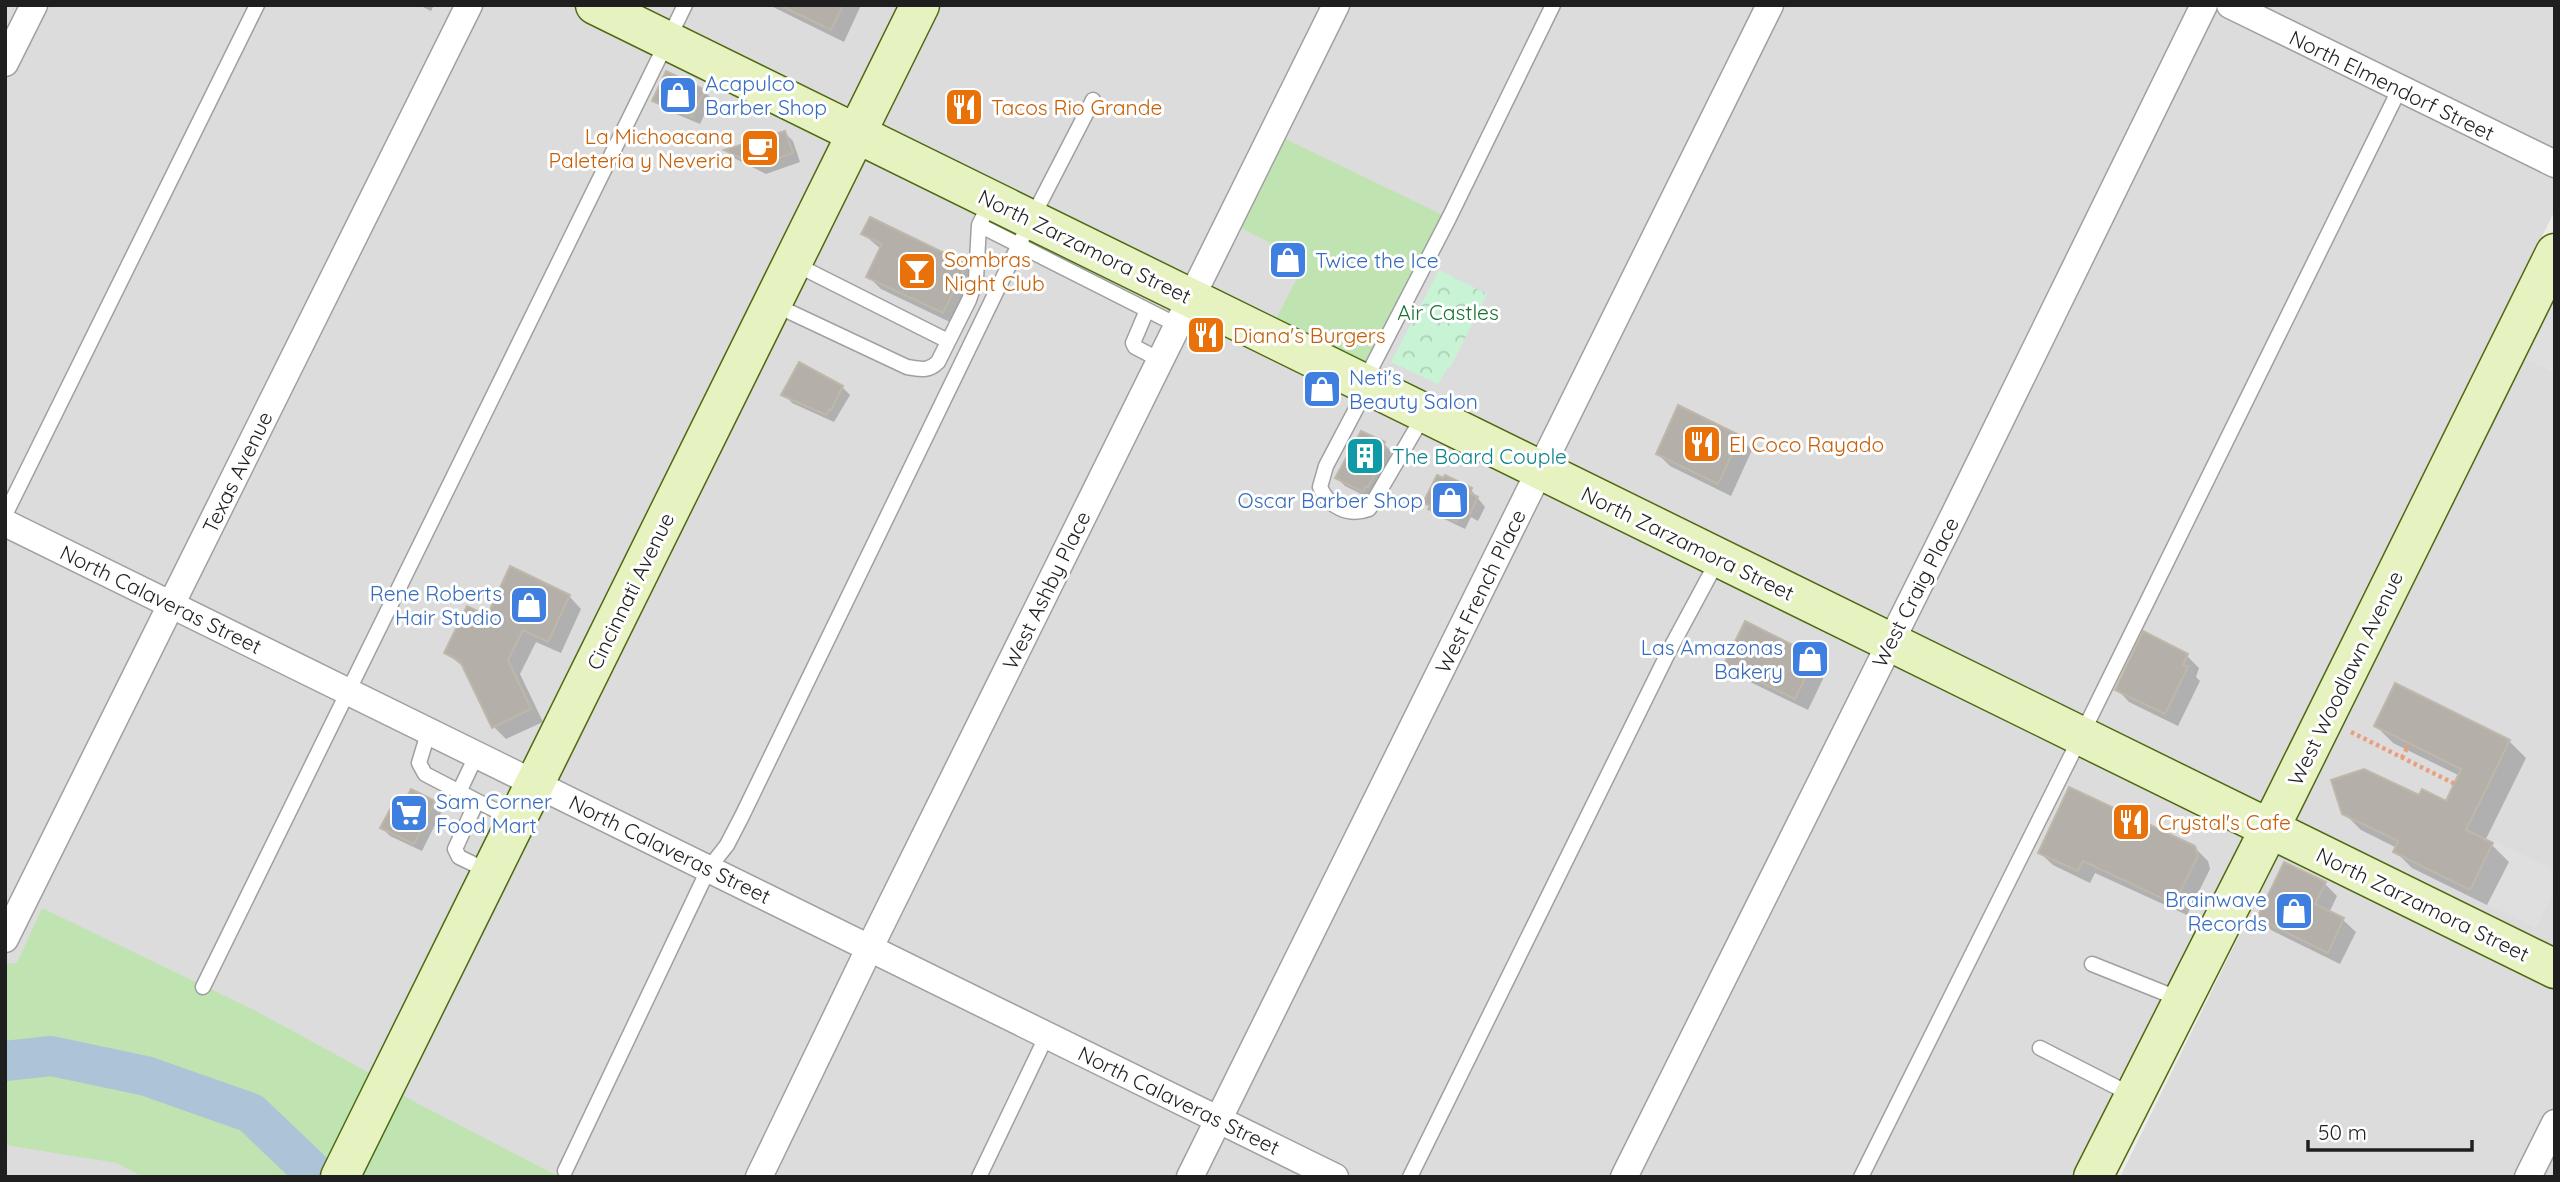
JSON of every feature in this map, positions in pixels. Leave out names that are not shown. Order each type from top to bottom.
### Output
[{"type":"street","points":[[5,63],[34,5]]},
{"type":"street","name":"Texas Avenue","points":[[5,939],[469,5]]},
{"type":"street","name":"North Zarzamora Street","points":[[595,5],[857,134],[985,212],[1184,312],[1366,384],[2555,969]]},
{"type":"street","name":"Cincinnati Avenue","points":[[340,1177],[920,5]]},
{"type":"street","name":"West Ashby Place","points":[[759,1177],[1336,5]]},
{"type":"street","name":"West French Place","points":[[1190,1177],[1770,5]]},
{"type":"street","name":"West Craig Place","points":[[1624,1177],[2204,5]]},
{"type":"street","name":"North Elmendorf Street","points":[[2230,5],[2555,164]]},
{"type":"street","name":"West Woodlawn Avenue","points":[[2094,1177],[2552,268]]},
{"type":"street","name":"North Calaveras Street","points":[[5,523],[1335,1177]]},
{"type":"street","points":[[2528,1177],[2555,1123]]},
{"type":"lane","points":[[5,515],[257,5]]},
{"type":"lane","points":[[203,987],[685,5]]},
{"type":"lane","points":[[1425,414],[1369,509],[1358,513],[1340,509],[1326,500],[1320,488],[1326,466],[1553,5]]},
{"type":"lane","points":[[1861,1177],[2400,88]]},
{"type":"lane","points":[[565,1171],[709,868],[727,845],[742,816],[1025,233],[1093,100]]},
{"type":"lane","points":[[773,304],[907,367],[923,370],[932,368],[938,362],[969,300],[976,279],[985,212]]},
{"type":"lane","points":[[1025,233],[1147,310],[1184,312]]},
{"type":"lane","points":[[793,263],[948,341]]},
{"type":"lane","points":[[1147,310],[1133,343],[1135,347],[1160,360]]},
{"type":"lane","points":[[1410,1177],[1670,649],[1719,558]]},
{"type":"lane","points":[[429,730],[419,763],[425,774],[516,820]]},
{"type":"lane","points":[[459,792],[477,754]]},
{"type":"lane","points":[[477,801],[455,849],[459,856],[490,872]]},
{"type":"lane","points":[[2092,964],[2183,1000]]},
{"type":"lane","points":[[979,1177],[1047,1035]]},
{"type":"lane","points":[[2040,1048],[2134,1096]]},
{"type":"path","points":[[2325,719],[2455,784]]},
{"type":"path","points":[[2402,758],[2409,744]]},
{"type":"shaded area","points":[[5,5],[2555,5],[2555,210],[2079,1177],[5,1177]]},
{"type":"shaded area","points":[[2555,296],[2555,1177],[2120,1177]]},
{"type":"shaded area","points":[[2555,300],[2555,373],[2525,359]]},
{"type":"shaded area","points":[[2492,840],[2555,870],[2555,888],[2536,928],[2465,894],[2470,890],[2493,844]]},
{"type":"green space","points":[[1273,133],[1449,218],[1364,383],[1267,336],[1306,261],[1229,222]]},
{"type":"green space","name":"Air Castles","points":[[1439,270],[1487,294],[1450,368],[1448,367],[1438,384],[1391,362]]},
{"type":"green space","points":[[42,908],[256,1011],[366,1071],[411,1100],[560,1177],[142,1177],[117,1163],[5,1145],[5,964],[17,963]]},
{"type":"building","points":[[779,5],[843,5],[831,30]]},
{"type":"building","name":"Acapulco Barber Shop","points":[[666,71],[705,90],[692,117],[652,101]]},
{"type":"building","name":"La Michoacana Paleteria y Neveria","points":[[785,131],[793,153],[756,166],[724,150]]},
{"type":"building","name":"Sombras Night Club","points":[[870,217],[967,264],[943,313],[866,277],[882,244],[861,234]]},
{"type":"building","points":[[799,362],[843,386],[826,415],[781,395]]},
{"type":"building","name":"El Coco Rayado","points":[[1678,405],[1741,436],[1718,484],[1656,454]]},
{"type":"building","name":"The Board Couple","points":[[1361,431],[1385,442],[1385,448],[1374,469],[1377,471],[1363,492],[1335,478]]},
{"type":"building","name":"Oscar Barber Shop","points":[[1437,475],[1443,478],[1445,475],[1472,488],[1470,493],[1478,497],[1470,514],[1462,511],[1457,522],[1428,509],[1430,506],[1423,503]]},
{"type":"building","points":[[510,566],[570,595],[548,642],[523,630],[508,660],[531,709],[492,728],[460,661],[444,653],[467,606],[487,616]]},
{"type":"building","points":[[1745,621],[1807,652],[1811,666],[1795,699],[1724,664]]},
{"type":"building","points":[[2143,631],[2188,654],[2183,665],[2188,667],[2165,714],[2115,690]]},
{"type":"building","points":[[2395,683],[2510,740],[2466,830],[2493,843],[2470,890],[2393,852],[2398,841],[2342,814],[2331,780],[2364,769],[2419,795],[2422,789],[2446,801],[2461,769],[2374,726]]},
{"type":"building","points":[[2069,787],[2195,846],[2198,856],[2174,904],[2083,861],[2078,871],[2038,853]]},
{"type":"building","name":"Sam Corner Food Mart","points":[[411,789],[435,801],[414,844],[380,828],[394,802],[402,806]]},
{"type":"building","name":"Brainwave Records","points":[[2284,862],[2326,882],[2315,904],[2344,918],[2328,953],[2257,918]]},
{"type":"waterway","points":[[5,1061],[51,1056],[146,1076],[251,1113],[318,1177]]},
{"type":"place","name":"Acapulco Barber Shop","points":[[678,95]]},
{"type":"place","name":"Tacos Rio Grande","points":[[964,107]]},
{"type":"place","name":"La Michoacana Paleteria y Neveria","points":[[760,148]]},
{"type":"place","name":"Twice the Ice","points":[[1288,260]]},
{"type":"place","name":"Sombras Night Club","points":[[917,271]]},
{"type":"place","name":"Diana's Burgers","points":[[1206,335]]},
{"type":"place","name":"Neti's Beauty Salon","points":[[1322,389]]},
{"type":"place","name":"El Coco Rayado","points":[[1702,444]]},
{"type":"place","name":"The Board Couple","points":[[1365,456]]},
{"type":"place","name":"Oscar Barber Shop","points":[[1450,500]]},
{"type":"place","name":"Rene Roberts Hair Studio","points":[[529,605]]},
{"type":"place","name":"Las Amazonas Bakery","points":[[1810,659]]},
{"type":"place","name":"Sam Corner Food Mart","points":[[409,813]]},
{"type":"place","name":"Crystal's Cafe","points":[[2131,822]]},
{"type":"place","name":"Brainwave Records","points":[[2294,911]]}]
